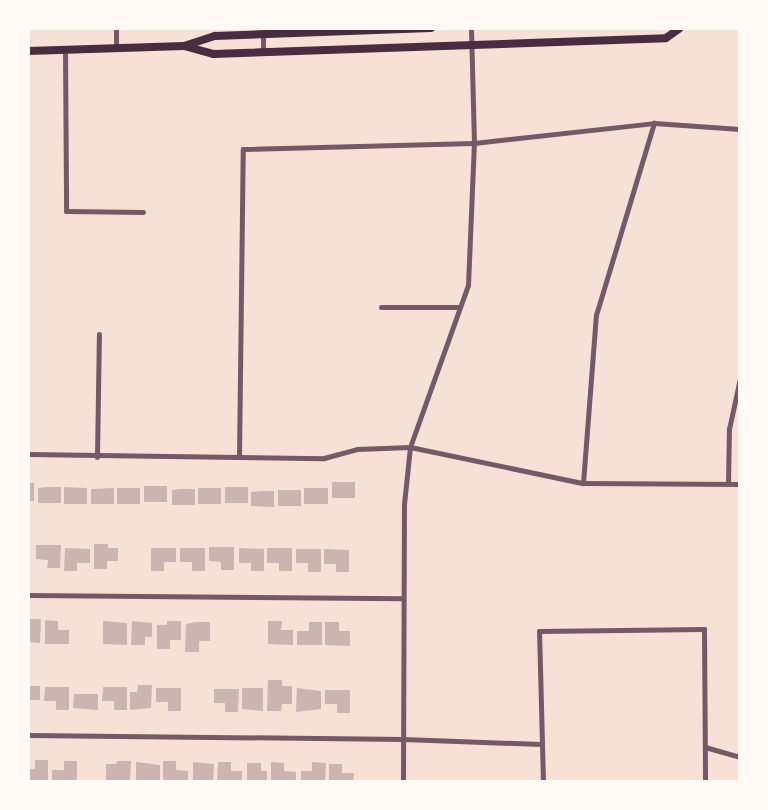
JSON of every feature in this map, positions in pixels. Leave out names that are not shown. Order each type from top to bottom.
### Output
[{"type":"main road","points":[[28,51],[184,46],[215,36],[263,31],[431,28]]},
{"type":"main road","points":[[184,46],[214,54],[666,38],[680,29]]},
{"type":"street","points":[[116,28],[116,49]]},
{"type":"street","points":[[404,782],[404,504],[410,447],[468,285],[474,143],[471,28]]},
{"type":"street","points":[[263,31],[263,52]]},
{"type":"street","points":[[65,50],[66,211],[143,212]]},
{"type":"street","points":[[583,483],[596,315],[654,123]]},
{"type":"street","points":[[239,457],[243,149],[474,143],[654,123],[740,129]]},
{"type":"street","points":[[381,307],[459,307]]},
{"type":"street","points":[[97,457],[99,334]]},
{"type":"street","points":[[728,484],[729,429],[740,378]]},
{"type":"street","points":[[28,454],[97,457],[324,458],[357,449],[410,447],[583,483],[740,484]]},
{"type":"street","points":[[28,595],[403,598]]},
{"type":"street","points":[[543,782],[539,631],[704,629],[705,782]]},
{"type":"street","points":[[28,735],[403,739],[541,744]]},
{"type":"street","points":[[705,747],[740,757]]},
{"type":"building","points":[[332,482],[355,482],[355,498],[332,498]]},
{"type":"building","points":[[28,483],[34,483],[34,501],[28,501]]},
{"type":"building","points":[[144,486],[167,486],[167,502],[144,502]]},
{"type":"building","points":[[61,487],[61,503],[38,503],[38,488]]},
{"type":"building","points":[[64,487],[87,488],[87,504],[64,504]]},
{"type":"building","points":[[225,487],[248,487],[248,503],[225,503]]},
{"type":"building","points":[[114,488],[114,504],[91,504],[91,489]]},
{"type":"building","points":[[117,488],[140,488],[140,504],[117,504]]},
{"type":"building","points":[[198,488],[221,488],[221,504],[198,504]]},
{"type":"building","points":[[304,488],[328,488],[328,504],[304,504]]},
{"type":"building","points":[[195,489],[195,505],[172,505],[172,490]]},
{"type":"building","points":[[278,490],[301,490],[301,506],[278,506]]},
{"type":"building","points":[[274,491],[274,507],[251,506],[251,492]]},
{"type":"building","points":[[94,544],[108,544],[108,548],[118,548],[118,561],[107,561],[107,569],[94,569]]},
{"type":"building","points":[[36,545],[61,545],[60,568],[47,568],[48,560],[36,559]]},
{"type":"building","points":[[209,547],[234,547],[234,570],[221,570],[221,562],[209,561]]},
{"type":"building","points":[[65,548],[90,549],[90,563],[77,563],[77,571],[64,571]]},
{"type":"building","points":[[151,548],[176,548],[176,562],[164,562],[164,571],[151,571]]},
{"type":"building","points":[[180,548],[205,548],[205,571],[192,571],[192,562],[180,562]]},
{"type":"building","points":[[239,548],[264,549],[264,571],[251,571],[251,563],[239,563]]},
{"type":"building","points":[[267,548],[292,548],[292,571],[279,571],[279,563],[267,563]]},
{"type":"building","points":[[296,549],[321,549],[321,572],[308,572],[308,563],[296,563]]},
{"type":"building","points":[[324,549],[349,550],[349,572],[336,572],[336,564],[324,564]]},
{"type":"building","points":[[28,619],[41,619],[40,643],[28,642]]},
{"type":"building","points":[[45,620],[58,621],[58,630],[69,630],[69,644],[45,644]]},
{"type":"building","points":[[103,621],[127,623],[127,645],[103,644]]},
{"type":"building","points":[[132,621],[152,623],[152,637],[145,637],[145,645],[131,645]]},
{"type":"building","points":[[167,621],[181,621],[181,640],[170,640],[170,649],[157,649],[157,625],[167,625]]},
{"type":"building","points":[[268,621],[282,621],[281,630],[293,630],[293,645],[268,644]]},
{"type":"building","points":[[210,622],[210,641],[199,641],[199,652],[185,652],[186,624]]},
{"type":"building","points":[[309,622],[322,622],[322,645],[297,645],[297,631],[309,631]]},
{"type":"building","points":[[325,622],[339,622],[339,631],[350,631],[350,646],[325,645]]},
{"type":"building","points":[[268,680],[282,680],[282,686],[292,686],[292,704],[282,704],[281,711],[267,711]]},
{"type":"building","points":[[138,685],[152,685],[151,708],[130,710],[130,692],[137,692]]},
{"type":"building","points":[[28,686],[40,686],[40,700],[28,700]]},
{"type":"building","points":[[45,687],[69,687],[69,710],[56,710],[56,701],[44,701]]},
{"type":"building","points":[[103,687],[127,687],[127,710],[114,710],[114,701],[102,701]]},
{"type":"building","points":[[156,688],[181,688],[181,711],[168,711],[168,702],[156,702]]},
{"type":"building","points":[[242,688],[263,688],[263,711],[242,709]]},
{"type":"building","points":[[297,688],[321,691],[321,709],[296,712]]},
{"type":"building","points":[[214,689],[239,689],[238,712],[225,712],[225,703],[214,703]]},
{"type":"building","points":[[325,690],[350,690],[350,713],[337,713],[337,704],[325,704]]},
{"type":"building","points":[[74,694],[98,694],[98,710],[73,708]]},
{"type":"building","points":[[35,760],[48,760],[48,782],[28,782],[28,769],[35,769]]},
{"type":"building","points":[[64,761],[77,761],[77,782],[52,782],[52,770],[64,770]]},
{"type":"building","points":[[117,761],[131,761],[130,782],[106,782],[106,764],[116,764]]},
{"type":"building","points":[[163,761],[176,761],[176,770],[188,771],[188,782],[163,782]]},
{"type":"building","points":[[136,762],[160,765],[160,782],[136,782]]},
{"type":"building","points":[[193,762],[214,764],[213,782],[193,782]]},
{"type":"building","points":[[218,762],[231,762],[231,771],[242,771],[242,782],[217,782]]},
{"type":"building","points":[[271,762],[284,763],[284,771],[296,772],[296,782],[271,782]]},
{"type":"building","points":[[312,762],[326,763],[325,782],[301,782],[301,771],[312,771]]},
{"type":"building","points":[[247,763],[261,763],[261,771],[267,771],[267,782],[247,782]]},
{"type":"building","points":[[329,764],[342,764],[342,773],[354,773],[353,782],[329,782]]}]
